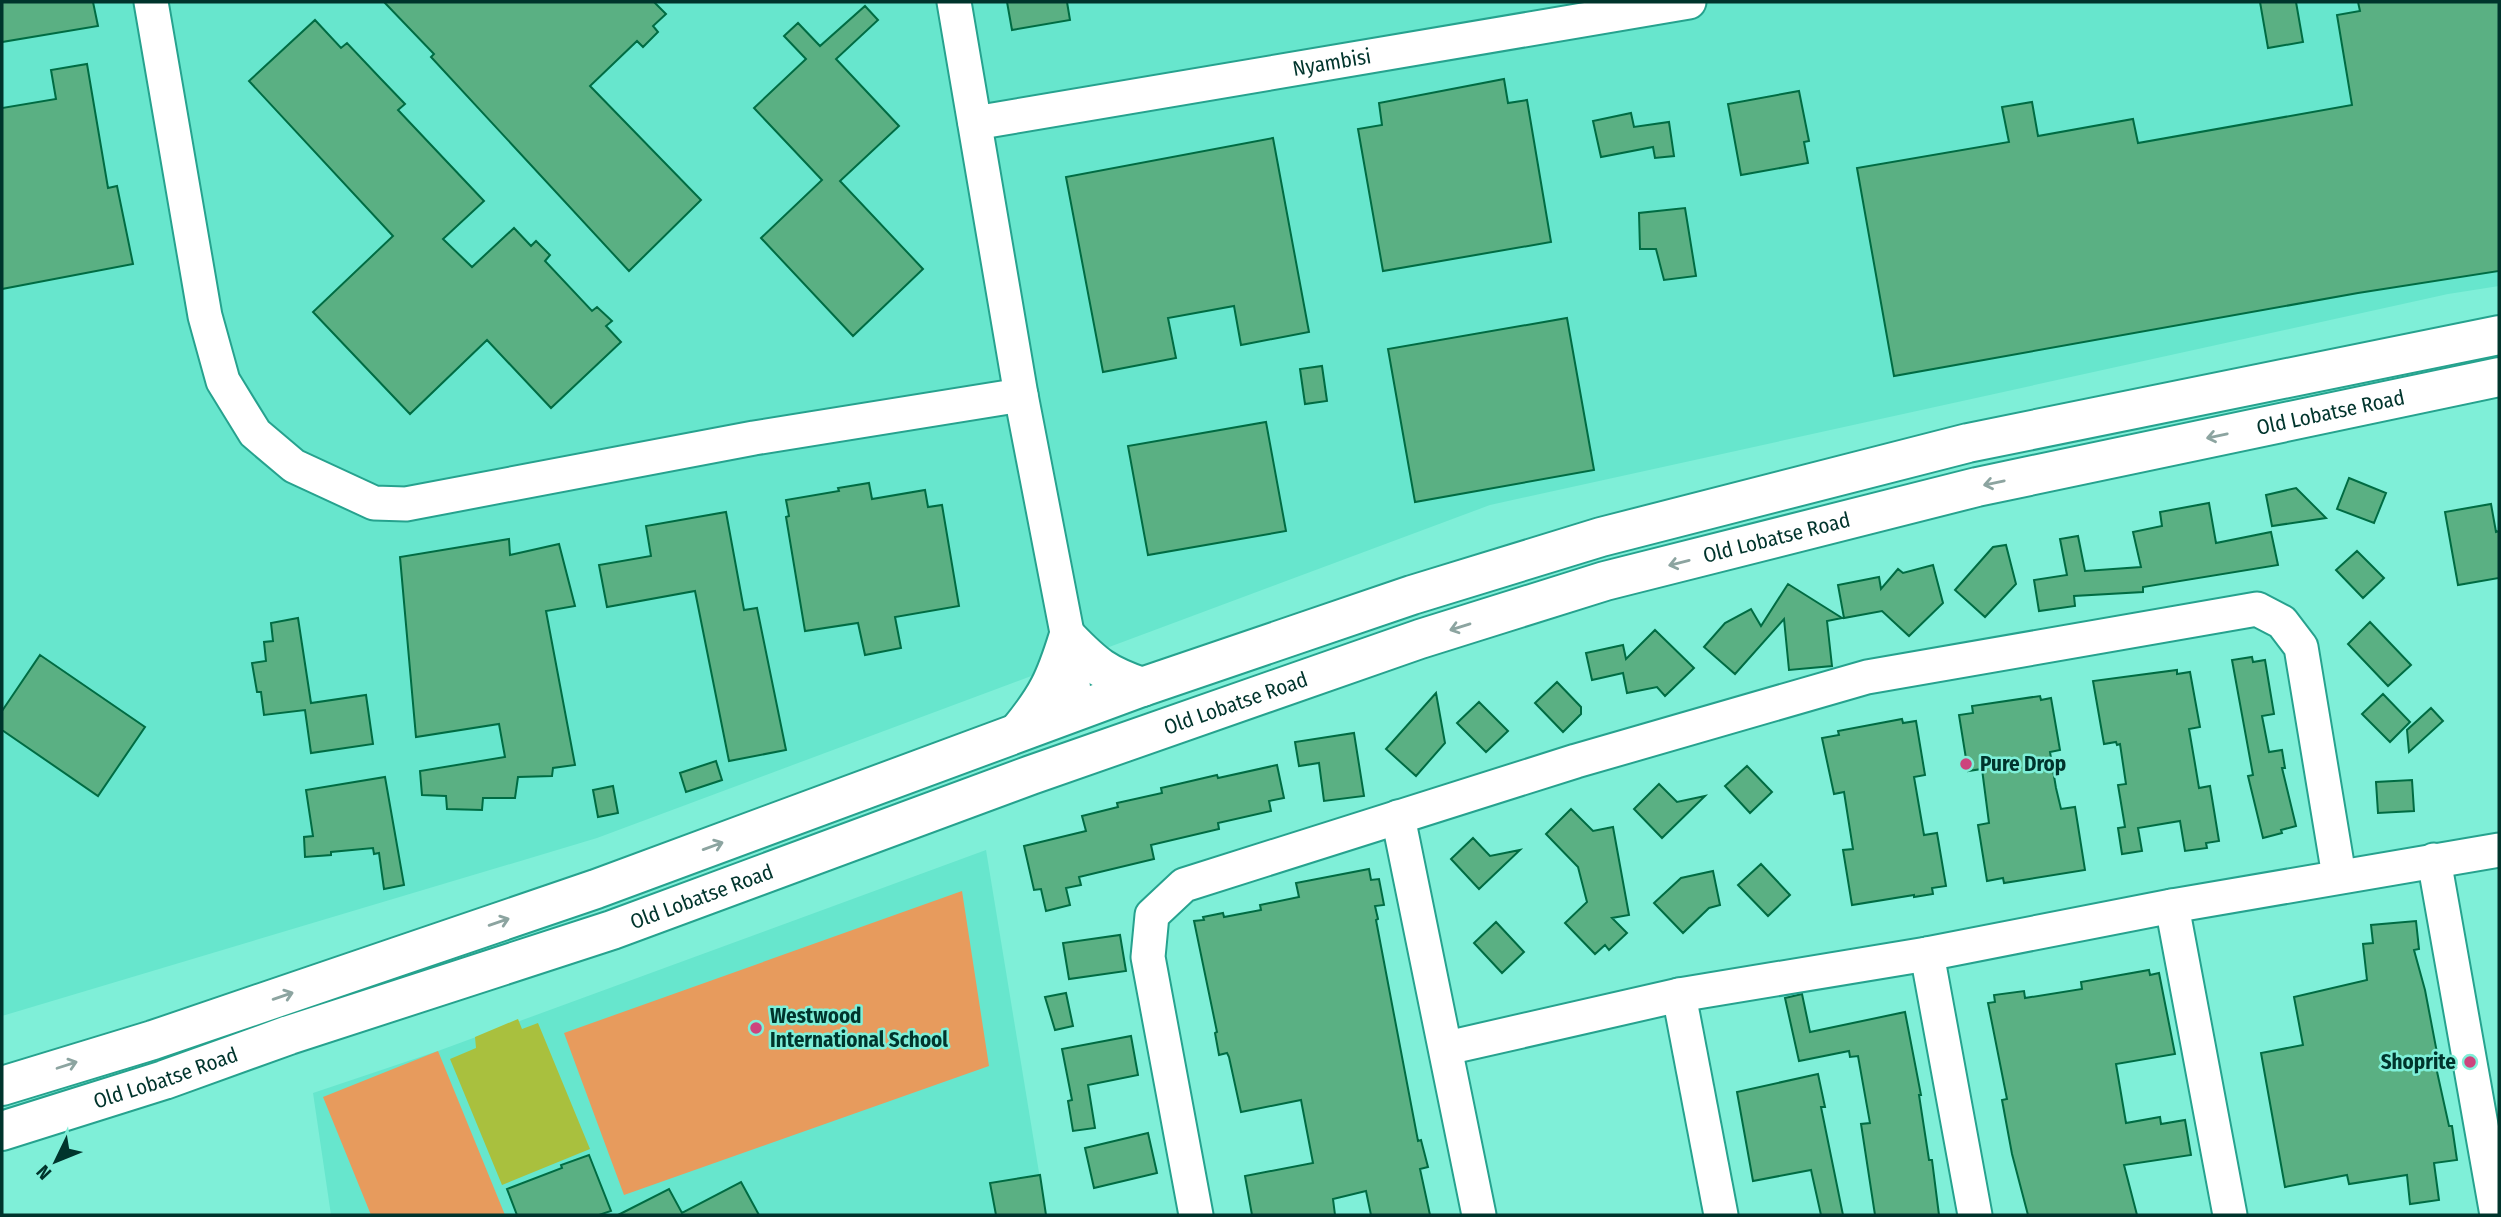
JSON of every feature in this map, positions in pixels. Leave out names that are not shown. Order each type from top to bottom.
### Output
[{"type":"main road","name":"Old Lobatse Road","points":[[2,1086],[153,1040],[596,889],[1142,687],[1412,595],[1601,537],[1968,443],[2499,335]]},
{"type":"main road","name":"Old Lobatse Road","points":[[2,1131],[164,1080],[289,1035],[612,930],[1031,775],[1420,639],[1605,582],[1977,487],[2499,377]]},
{"type":"main road","points":[[2463,384],[2490,399],[2499,408]]},
{"type":"main road","points":[[1019,731],[1040,705],[1056,677],[1068,638],[1089,660],[1110,675],[1142,687]]},
{"type":"main road","points":[[1031,775],[1076,710],[1121,745]]},
{"type":"street","points":[[151,2],[205,316],[223,381],[255,433],[294,466],[342,489],[374,503],[405,504],[754,438],[1021,395]]},
{"type":"street","points":[[954,2],[1021,395],[1068,638],[1076,710]]},
{"type":"street","name":"Nyambisi","points":[[975,123],[1689,2]]},
{"type":"street","points":[[1196,1215],[1148,957],[1152,915],[1184,885],[1576,761],[1867,677],[2257,609],[2282,622],[2301,647],[2339,876]]},
{"type":"street","points":[[1398,817],[1479,1215]]},
{"type":"street","points":[[1447,1048],[1679,996],[1927,954],[2339,876],[2499,850]]},
{"type":"street","points":[[2434,860],[2497,1215]]},
{"type":"street","points":[[2172,906],[2230,1215]]},
{"type":"street","points":[[1927,954],[1975,1215]]},
{"type":"street","points":[[1679,996],[1721,1215]]},
{"type":"shaded area","points":[[2,2],[2499,2],[2499,286],[2448,294],[1490,505],[597,838],[2,1016]]},
{"type":"shaded area","name":"Westwood International School","points":[[986,850],[1046,1215],[331,1215],[313,1093],[438,1051]]},
{"type":"shaded area","points":[[962,891],[989,1066],[624,1195],[564,1033]]},
{"type":"shaded area","points":[[518,1019],[522,1029],[538,1023],[590,1149],[502,1185],[450,1059],[476,1048],[475,1037]]},
{"type":"shaded area","points":[[438,1051],[505,1215],[371,1215],[323,1097]]},
{"type":"building","points":[[2,2],[93,2],[98,26],[2,42]]},
{"type":"building","points":[[384,2],[654,2],[666,14],[653,26],[658,32],[643,47],[637,41],[590,86],[701,200],[629,271],[431,57],[434,54]]},
{"type":"building","points":[[1007,2],[1067,2],[1070,20],[1012,30]]},
{"type":"building","points":[[2260,2],[2296,2],[2303,42],[2268,48]]},
{"type":"building","points":[[2358,2],[2499,2],[2499,271],[2358,293],[1894,376],[1857,168],[2009,142],[2002,107],[2032,102],[2038,136],[2133,119],[2138,143],[2352,105],[2337,15],[2360,11]]},
{"type":"building","points":[[865,6],[878,20],[836,59],[899,126],[840,181],[923,269],[853,336],[761,238],[822,180],[754,108],[806,59],[784,36],[798,23],[820,46]]},
{"type":"building","points":[[315,20],[341,48],[347,43],[405,104],[398,110],[484,201],[443,239],[472,267],[514,228],[531,246],[536,241],[550,255],[545,261],[592,311],[597,307],[612,321],[606,326],[621,342],[551,408],[487,340],[410,414],[313,312],[393,236],[249,81]]},
{"type":"building","points":[[87,64],[108,188],[117,186],[133,264],[2,289],[2,108],[56,99],[51,70]]},
{"type":"building","points":[[1504,79],[1508,103],[1527,100],[1551,242],[1383,271],[1358,129],[1382,125],[1379,103]]},
{"type":"building","points":[[1799,91],[1809,141],[1804,142],[1808,163],[1741,175],[1728,104]]},
{"type":"building","points":[[1631,113],[1634,127],[1669,122],[1674,156],[1655,158],[1653,147],[1601,157],[1593,121]]},
{"type":"building","points":[[1273,138],[1309,332],[1241,345],[1234,306],[1168,318],[1176,358],[1103,372],[1066,177]]},
{"type":"building","points":[[1685,208],[1696,276],[1664,280],[1656,249],[1640,249],[1639,213]]},
{"type":"building","points":[[1567,318],[1594,470],[1415,502],[1388,349]]},
{"type":"building","points":[[1322,366],[1327,401],[1305,404],[1300,369]]},
{"type":"building","points":[[1266,422],[1286,531],[1148,555],[1128,446]]},
{"type":"building","points":[[2349,478],[2386,493],[2374,523],[2337,509]]},
{"type":"building","points":[[869,483],[872,499],[925,490],[928,507],[942,505],[959,606],[895,617],[901,648],[865,655],[858,623],[805,631],[786,517],[789,516],[786,500]]},
{"type":"building","points":[[2296,488],[2326,518],[2272,526],[2266,495]]},
{"type":"building","points":[[2209,503],[2216,543],[2271,532],[2278,565],[2143,587],[2143,592],[2074,596],[2075,606],[2039,611],[2034,580],[2067,575],[2060,539],[2078,536],[2085,571],[2141,567],[2133,532],[2162,526],[2160,512]]},
{"type":"building","points":[[2491,504],[2496,532],[2499,531],[2499,578],[2458,585],[2445,512]]},
{"type":"building","points":[[726,512],[744,610],[757,608],[786,750],[729,761],[695,591],[607,607],[599,565],[651,556],[646,526]]},
{"type":"building","points":[[509,539],[510,555],[559,544],[575,606],[546,611],[575,765],[553,768],[552,776],[518,777],[515,798],[483,798],[482,810],[447,809],[446,796],[422,795],[420,771],[505,757],[499,724],[416,737],[400,557]]},
{"type":"building","points":[[2006,545],[2016,584],[1985,617],[1955,590],[1993,547]]},
{"type":"building","points":[[2357,551],[2384,578],[2363,598],[2336,570]]},
{"type":"building","points":[[1933,565],[1943,603],[1909,636],[1882,611],[1844,618],[1838,585],[1879,577],[1881,589],[1898,569],[1903,573]]},
{"type":"building","points":[[1788,584],[1842,618],[1827,621],[1832,666],[1789,670],[1784,619],[1735,674],[1704,647],[1725,623],[1751,609],[1761,626]]},
{"type":"building","points":[[298,618],[311,703],[366,695],[373,744],[311,753],[305,710],[264,715],[261,692],[257,692],[252,663],[266,661],[264,642],[273,641],[271,623]]},
{"type":"building","points":[[2370,622],[2411,665],[2388,686],[2348,644]]},
{"type":"building","points":[[1655,630],[1694,668],[1665,696],[1657,687],[1627,693],[1623,673],[1592,680],[1586,653],[1623,645],[1626,659]]},
{"type":"building","points":[[40,655],[145,727],[98,796],[2,730],[2,711]]},
{"type":"building","points":[[2252,657],[2253,662],[2265,660],[2274,714],[2262,716],[2269,752],[2282,750],[2285,768],[2282,768],[2296,826],[2263,838],[2248,776],[2253,775],[2232,660]]},
{"type":"building","points":[[2177,670],[2177,674],[2190,672],[2200,727],[2189,729],[2199,788],[2210,786],[2219,841],[2206,843],[2207,848],[2185,851],[2180,821],[2138,828],[2142,851],[2122,854],[2118,828],[2125,827],[2118,785],[2126,784],[2120,744],[2104,744],[2093,681]]},
{"type":"building","points":[[1557,682],[1581,707],[1581,714],[1563,732],[1535,703]]},
{"type":"building","points":[[1436,693],[1445,743],[1416,776],[1386,749]]},
{"type":"building","points":[[2383,694],[2410,722],[2390,742],[2362,714]]},
{"type":"building","points":[[2040,696],[2041,700],[2051,698],[2060,750],[2050,752],[2056,788],[2061,809],[2075,807],[2085,870],[2004,883],[2003,878],[1987,881],[1978,825],[1989,823],[1982,769],[1968,771],[1959,715],[1973,713],[1972,706]]},
{"type":"building","points":[[1479,702],[1508,731],[1486,752],[1457,723]]},
{"type":"building","points":[[2431,708],[2443,721],[2409,752],[2407,730]]},
{"type":"building","points":[[1902,719],[1903,723],[1916,721],[1925,775],[1914,777],[1924,835],[1937,833],[1946,886],[1932,888],[1933,894],[1852,905],[1843,850],[1853,849],[1844,792],[1834,794],[1822,738],[1839,735],[1838,731]]},
{"type":"building","points":[[1354,733],[1364,796],[1324,801],[1319,763],[1299,766],[1295,742]]},
{"type":"building","points":[[716,761],[722,780],[686,792],[680,773]]},
{"type":"building","points":[[1277,765],[1284,798],[1269,801],[1271,811],[1218,823],[1219,829],[1151,845],[1154,859],[1079,877],[1081,885],[1066,888],[1070,905],[1046,911],[1041,889],[1034,890],[1024,846],[1086,831],[1082,816],[1118,807],[1117,803],[1162,793],[1161,788]]},
{"type":"building","points":[[1747,766],[1772,792],[1750,813],[1725,786]]},
{"type":"building","points":[[385,777],[404,885],[384,889],[379,853],[374,854],[373,848],[305,857],[304,837],[313,836],[306,790]]},
{"type":"building","points":[[2412,780],[2414,811],[2378,813],[2376,782]]},
{"type":"building","points":[[1659,784],[1677,802],[1705,796],[1662,838],[1634,809]]},
{"type":"building","points":[[613,786],[618,813],[598,817],[593,790]]},
{"type":"building","points":[[1571,809],[1593,831],[1613,827],[1629,915],[1612,918],[1627,933],[1609,950],[1605,945],[1595,954],[1565,923],[1587,902],[1578,867],[1546,834]]},
{"type":"building","points":[[1473,838],[1490,856],[1520,850],[1479,889],[1451,859]]},
{"type":"building","points":[[1761,864],[1790,895],[1768,916],[1738,885]]},
{"type":"building","points":[[1369,869],[1371,880],[1379,879],[1384,905],[1375,906],[1376,920],[1418,1141],[1421,1140],[1428,1167],[1420,1169],[1430,1215],[1371,1215],[1366,1191],[1333,1199],[1335,1215],[1252,1215],[1245,1176],[1313,1163],[1301,1100],[1241,1112],[1229,1057],[1227,1053],[1219,1055],[1217,1032],[1194,921],[1223,913],[1224,917],[1261,910],[1260,905],[1299,897],[1296,883]]},
{"type":"building","points":[[1713,871],[1720,905],[1709,908],[1683,933],[1654,903],[1681,878]]},
{"type":"building","points":[[2416,921],[2419,949],[2414,950],[2425,990],[2438,1058],[2434,1058],[2449,1126],[2452,1126],[2457,1160],[2434,1163],[2439,1200],[2410,1204],[2407,1175],[2349,1184],[2347,1175],[2285,1187],[2261,1053],[2303,1045],[2294,997],[2367,980],[2363,944],[2373,943],[2371,925]]},
{"type":"building","points":[[1496,922],[1524,952],[1502,973],[1474,943]]},
{"type":"building","points":[[1120,935],[1126,971],[1069,979],[1063,943]]},
{"type":"building","points":[[2149,970],[2150,975],[2159,973],[2175,1054],[2116,1064],[2126,1123],[2160,1117],[2161,1124],[2185,1120],[2191,1155],[2124,1165],[2137,1215],[2028,1215],[2012,1154],[2002,1100],[2007,1099],[1988,1003],[1995,1002],[1994,995],[2024,991],[2025,998],[2082,989],[2081,982]]},
{"type":"building","points":[[1066,993],[1073,1026],[1055,1030],[1045,997]]},
{"type":"building","points":[[1802,994],[1810,1032],[1905,1012],[1921,1095],[1929,1160],[1932,1160],[1939,1215],[1875,1215],[1861,1124],[1870,1123],[1858,1056],[1850,1057],[1849,1051],[1799,1061],[1785,998]]},
{"type":"building","points":[[1131,1036],[1138,1075],[1088,1085],[1095,1128],[1073,1131],[1068,1101],[1072,1100],[1062,1049]]},
{"type":"building","points":[[1818,1074],[1825,1107],[1821,1107],[1843,1215],[1821,1215],[1811,1170],[1753,1181],[1737,1092]]},
{"type":"building","points":[[1148,1133],[1157,1173],[1094,1188],[1085,1148]]},
{"type":"building","points":[[589,1155],[611,1211],[599,1215],[517,1215],[507,1189]]},
{"type":"building","points":[[1040,1175],[1046,1215],[996,1215],[990,1183]]},
{"type":"building","points":[[741,1182],[759,1215],[618,1215],[669,1189],[682,1213]]},
{"type":"place","name":"Pure Drop","points":[[1966,764]]},
{"type":"place","name":"Westwood International School","points":[[756,1028]]},
{"type":"place","name":"Shoprite","points":[[2470,1062]]}]
